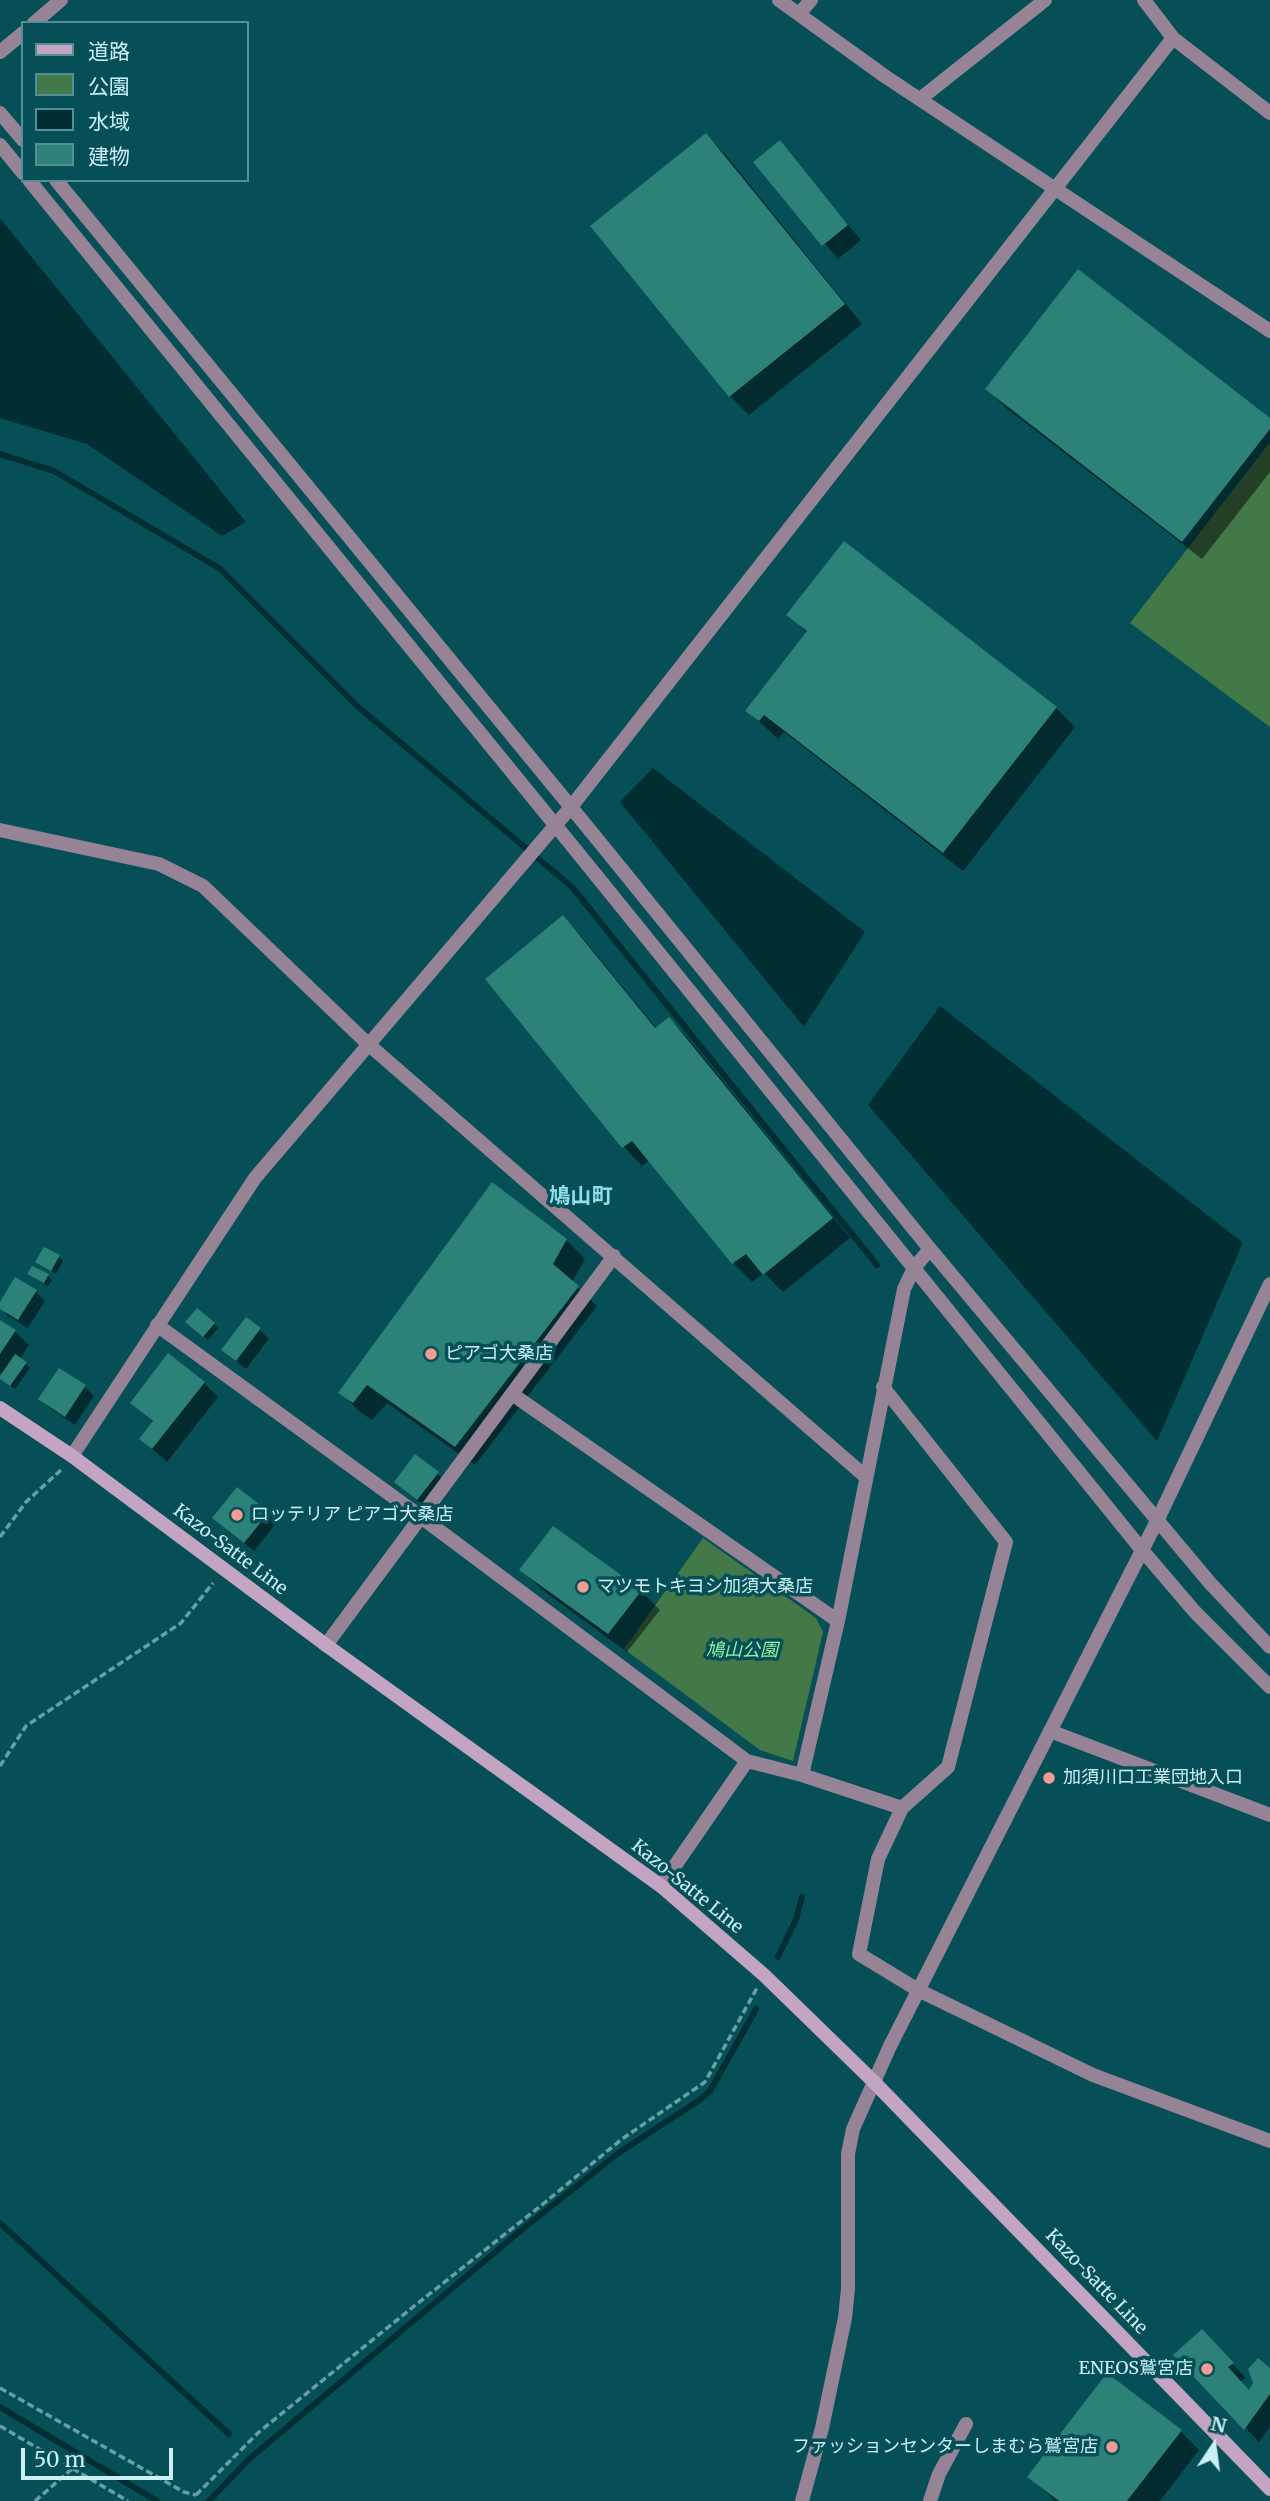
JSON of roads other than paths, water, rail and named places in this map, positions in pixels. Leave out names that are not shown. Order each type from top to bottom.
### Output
[{"type":"main road","name":"Kazo-Satte Line","points":[[0,1408],[72,1456],[326,1645],[661,1886],[764,1975],[872,2080],[1270,2489]]},
{"type":"street","points":[[36,21],[61,0]]},
{"type":"street","points":[[779,0],[920,99],[1270,331]]},
{"type":"street","points":[[799,14],[811,0]]},
{"type":"street","points":[[920,99],[1045,0]]},
{"type":"street","points":[[1144,0],[1173,38],[1270,113]]},
{"type":"street","points":[[0,52],[21,35]]},
{"type":"street","points":[[72,1456],[256,1178],[571,807],[1173,38]]},
{"type":"street","points":[[0,113],[21,138]]},
{"type":"street","points":[[0,145],[21,171]]},
{"type":"street","points":[[31,182],[556,825],[1142,1550],[1195,1612],[1270,1687]]},
{"type":"street","points":[[57,182],[571,807],[930,1249],[1210,1583],[1270,1647]]},
{"type":"street","points":[[0,830],[159,864],[203,886],[368,1044],[866,1477]]},
{"type":"street","points":[[802,1775],[838,1621],[904,1289],[914,1268],[930,1249]]},
{"type":"street","points":[[326,1645],[614,1256]]},
{"type":"street","points":[[802,2501],[822,2428],[845,2318],[848,2288],[848,2154],[853,2129],[872,2080],[1158,1519],[1270,1284]]},
{"type":"street","points":[[157,1325],[421,1517],[747,1761],[802,1775],[902,1808]]},
{"type":"street","points":[[883,1387],[1006,1542],[948,1767],[902,1808],[878,1859],[859,1954],[918,1990],[1093,2075],[1270,2141]]},
{"type":"street","points":[[512,1394],[838,1621]]},
{"type":"street","points":[[1050,1731],[1270,1815]]},
{"type":"street","points":[[661,1886],[747,1761]]},
{"type":"street","points":[[930,2501],[939,2474],[966,2424]]},
{"type":"water","points":[[0,218],[246,522],[222,536],[87,444],[0,418]]},
{"type":"water","points":[[653,768],[865,932],[804,1027],[620,802]]},
{"type":"water","points":[[940,1006],[1243,1243],[1157,1441],[868,1105]]},
{"type":"waterway","points":[[0,454],[54,471],[219,568],[356,705],[572,887],[877,1265]]},
{"type":"waterway","points":[[778,1957],[796,1919],[802,1897]]},
{"type":"waterway","points":[[209,2501],[248,2460],[519,2232],[617,2154],[710,2091],[756,2009]]},
{"type":"waterway","points":[[0,2223],[229,2434]]},
{"type":"waterway","points":[[0,2407],[157,2501]]},
{"type":"place","name":"ピアゴ大桑店","points":[[431,1354]]},
{"type":"place","name":"ロッテリア ピアゴ大桑店","points":[[237,1515]]},
{"type":"place","name":"マツモトキヨシ加須大桑店","points":[[583,1587]]},
{"type":"place","name":"加須川口工業団地入口","points":[[1049,1778]]},
{"type":"place","name":"ENEOS鷲宮店","points":[[1207,2369]]},
{"type":"place","name":"ファッションセンターしまむら鷲宮店","points":[[1112,2447]]},
{"type":"district","name":"鳩山町","points":[[581,1197]]},
{"type":"park label","name":"鳩山公園","points":[[742,1651]]}]
